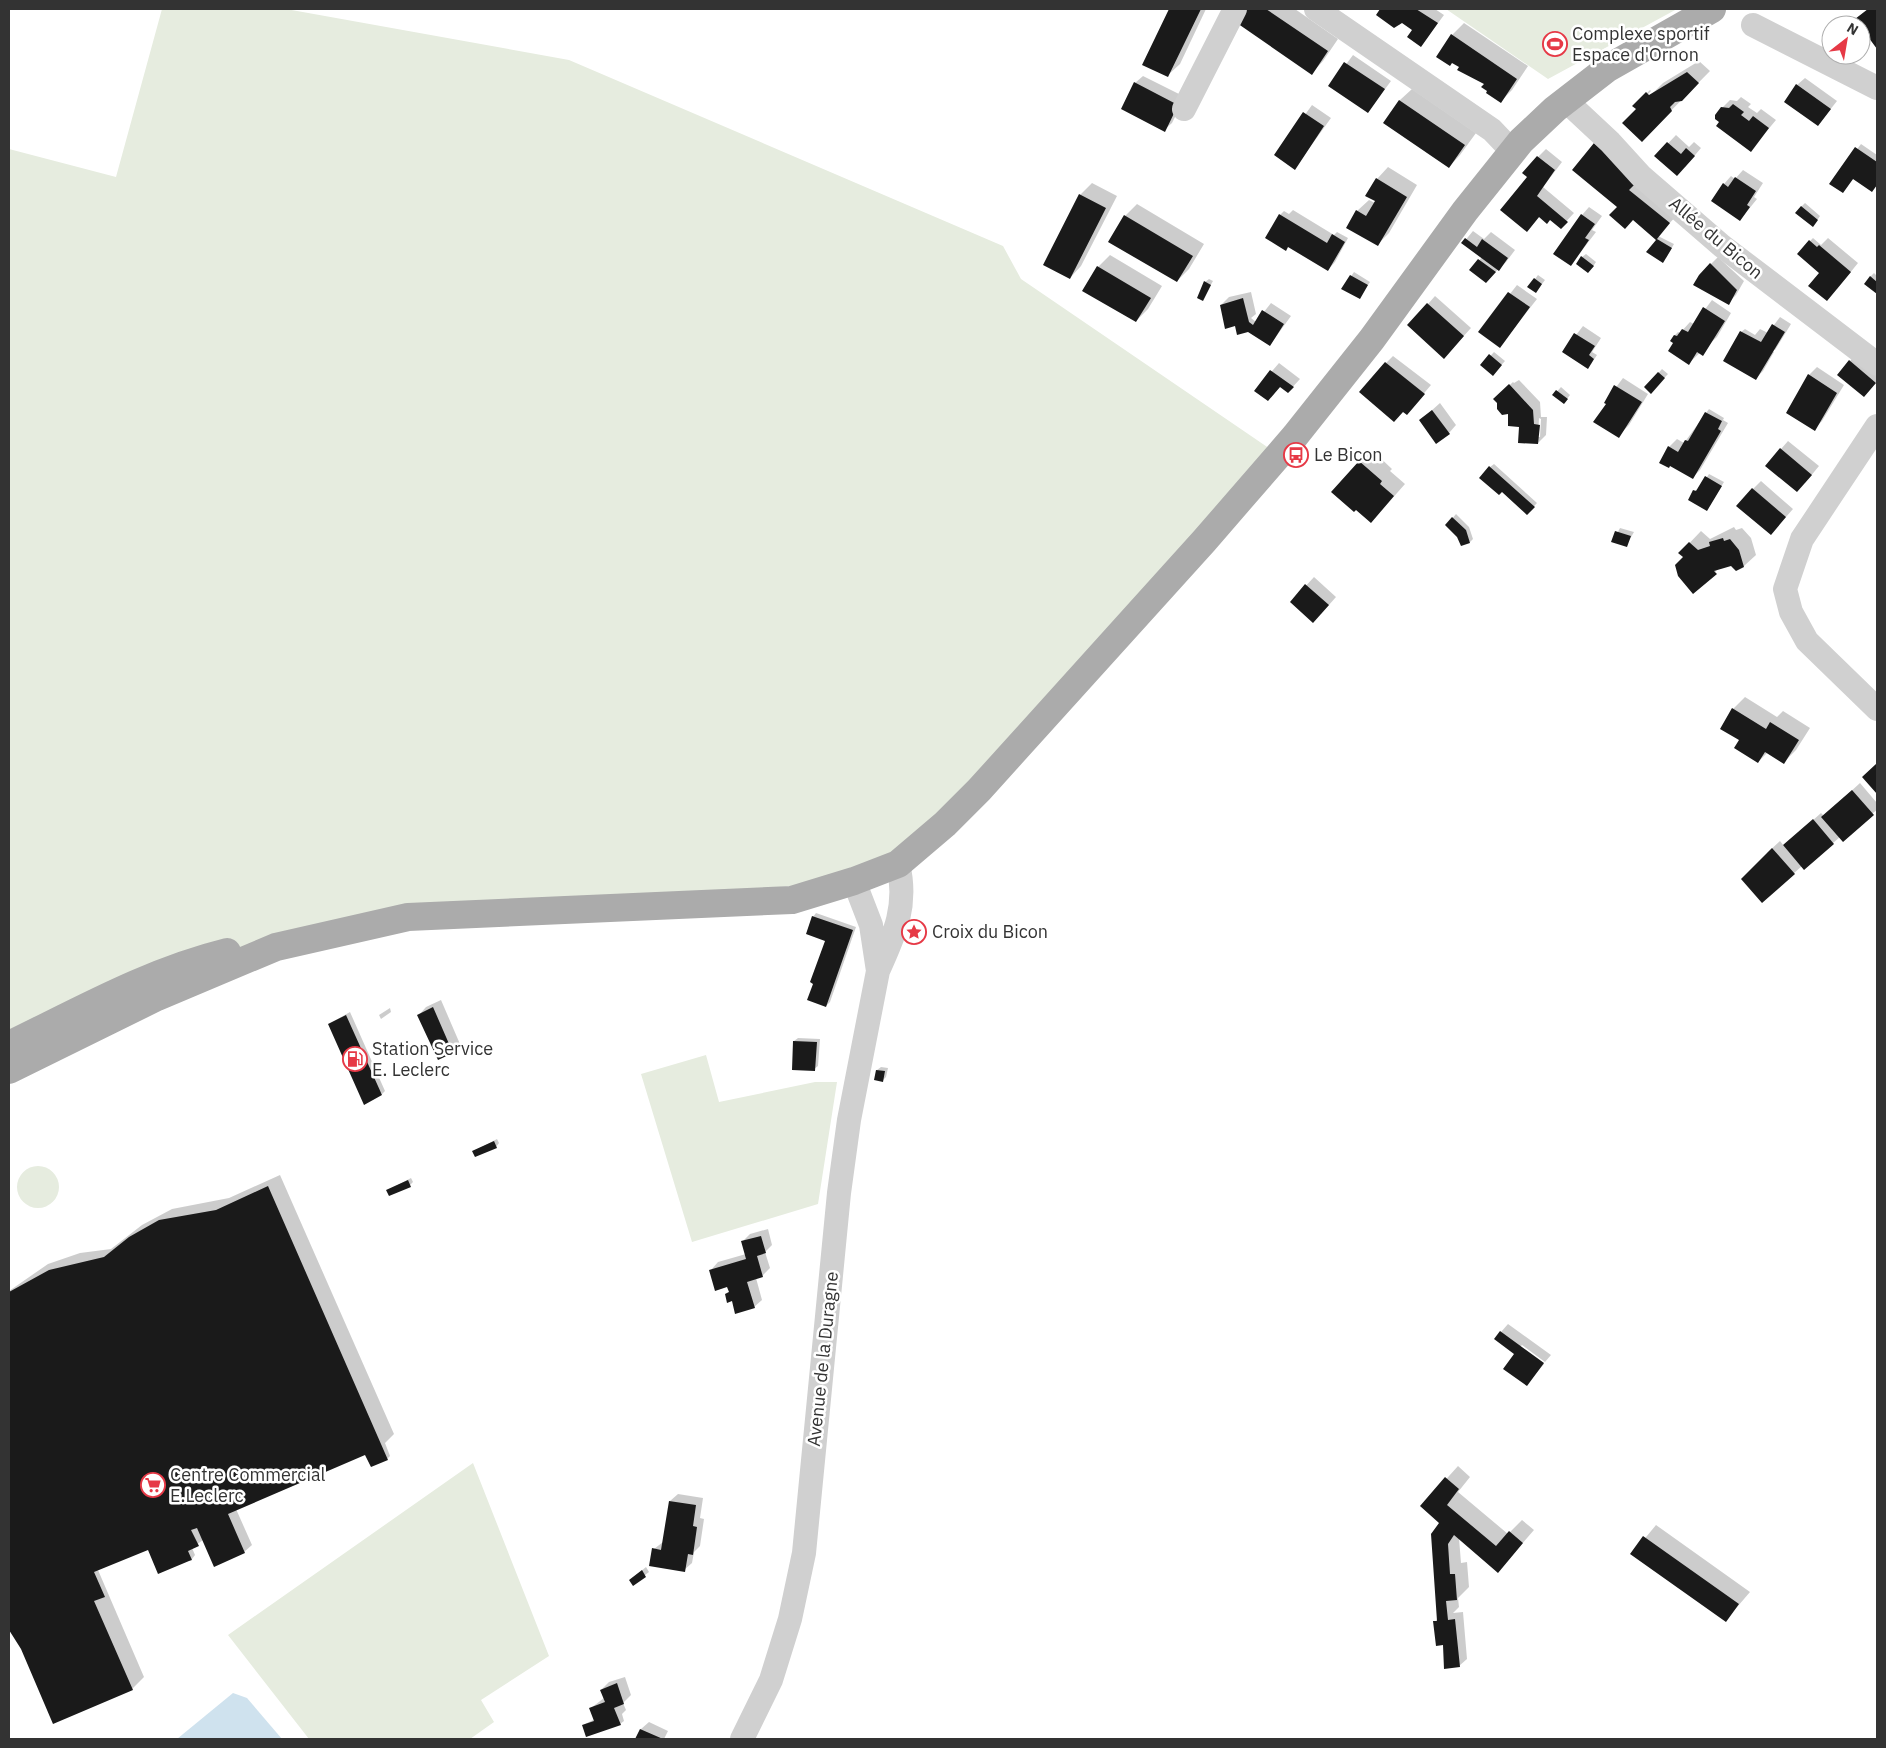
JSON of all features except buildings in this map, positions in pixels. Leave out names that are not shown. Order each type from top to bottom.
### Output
[{"type":"main road","points":[[9,1045],[131,984],[183,965],[328,926],[417,916],[792,900],[854,882],[898,864],[945,824],[979,790],[1279,454],[1372,339],[1465,211],[1512,151],[1565,100],[1629,54],[1712,9]]},
{"type":"main road","points":[[9,1070],[157,997],[276,947],[398,919]]},
{"type":"street","points":[[1184,109],[1235,9]]},
{"type":"street","points":[[1316,9],[1492,130],[1512,151]]},
{"type":"street","points":[[1753,25],[1877,88]]},
{"type":"street","name":"Allée du Bicon","points":[[1565,100],[1610,142],[1641,176],[1722,246],[1877,364]]},
{"type":"street","points":[[1877,426],[1802,539],[1785,588],[1791,612],[1807,640],[1877,709]]},
{"type":"street","name":"Avenue de la Duragne","points":[[742,1739],[771,1680],[790,1619],[804,1553],[838,1193],[849,1120],[878,971],[898,928],[902,881],[898,864]]},
{"type":"street","name":"Avenue de la Duragne","points":[[854,882],[871,925],[878,971]]},
{"type":"shaded area","points":[[162,9],[286,9],[569,60],[1003,246],[1021,279],[1279,455],[979,790],[854,881],[408,917],[276,947],[9,1070],[9,149],[116,177]]},
{"type":"shaded area","name":"Complexe sportif Espace d'Ornon","points":[[1446,9],[1677,9],[1548,79]]},
{"type":"shaded area","points":[[706,1055],[719,1102],[815,1082],[837,1082],[818,1204],[692,1242],[641,1074]]},
{"type":"shaded area","points":[[42,1166],[50,1169],[56,1175],[59,1187],[56,1199],[50,1205],[34,1208],[26,1205],[20,1199],[17,1183],[20,1175],[26,1169]]},
{"type":"shaded area","points":[[473,1463],[549,1656],[481,1700],[494,1722],[470,1739],[309,1739],[228,1635]]},
{"type":"water","points":[[233,1693],[247,1698],[282,1739],[177,1739]]},
{"type":"place","name":"Complexe sportif Espace d'Ornon","points":[[1555,44]]},
{"type":"place","name":"Le Bicon","points":[[1296,455]]},
{"type":"place","name":"Croix du Bicon","points":[[914,932]]},
{"type":"place","name":"Station Service E. Leclerc","points":[[355,1059]]},
{"type":"place","name":"Centre Commercial E.Leclerc","points":[[153,1485]]}]
